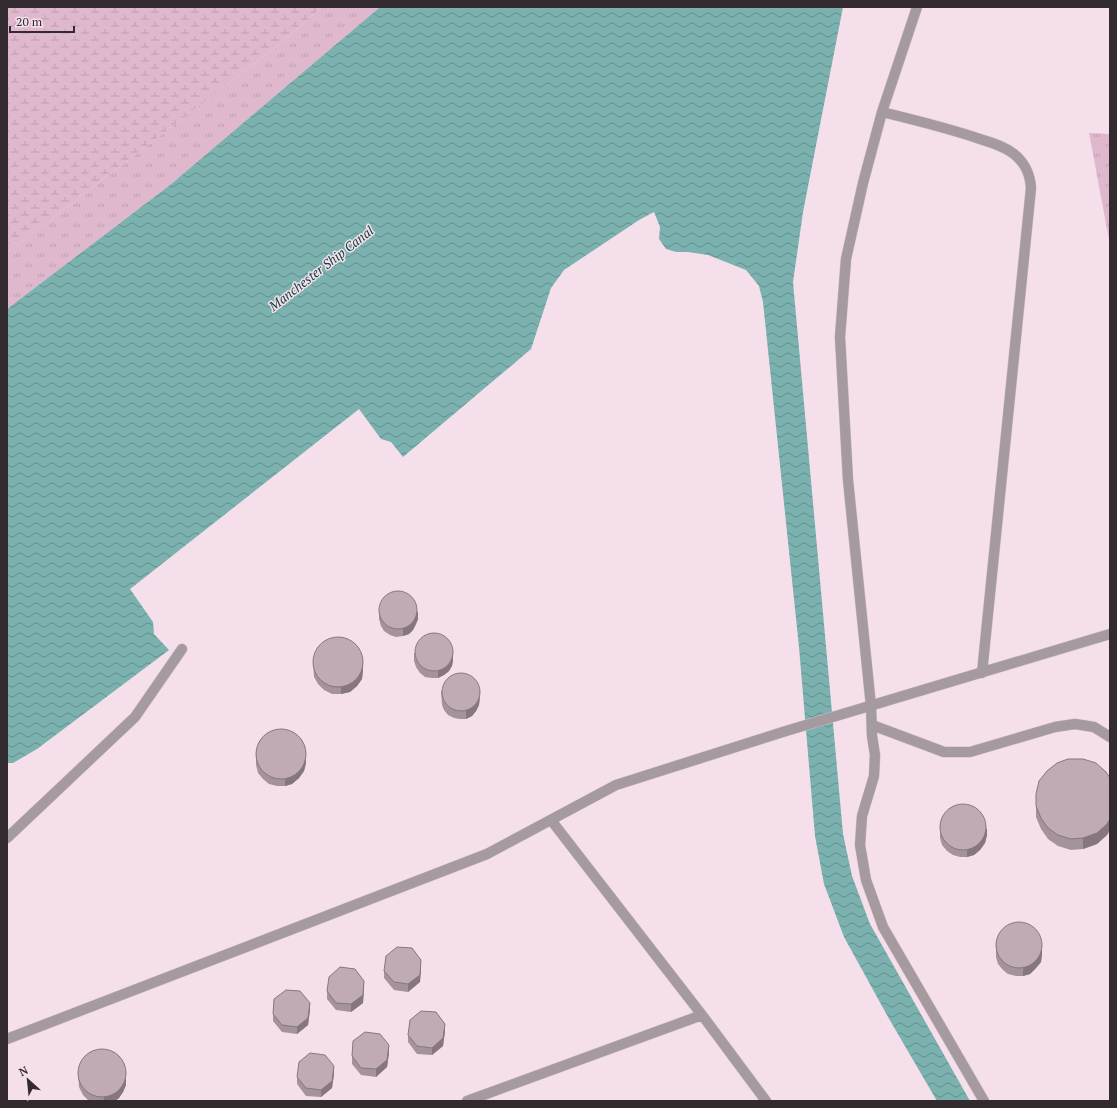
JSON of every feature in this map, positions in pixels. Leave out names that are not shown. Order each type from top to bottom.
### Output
[{"type":"lane","points":[[917,7],[882,112],[863,183],[846,258],[840,337],[848,480],[867,708],[872,725],[875,755],[874,776],[862,816],[860,845],[866,880],[883,927],[984,1101]]},
{"type":"lane","points":[[882,112],[962,133],[1004,147],[1024,163],[1030,176],[1031,188],[1028,227],[982,673]]},
{"type":"lane","points":[[7,1039],[487,854],[616,785],[786,731],[1110,634]]},
{"type":"lane","points":[[7,838],[135,717],[182,649]]},
{"type":"lane","points":[[872,725],[944,752],[970,752],[1055,727],[1075,724],[1094,727],[1110,737]]},
{"type":"lane","points":[[551,820],[702,1015],[766,1101]]},
{"type":"lane","points":[[467,1101],[702,1015]]},
{"type":"green space","points":[[7,7],[322,7],[282,42],[7,253]]},
{"type":"green space","points":[[322,7],[380,7],[170,185],[7,309],[7,253],[282,42]]},
{"type":"green space","points":[[1089,133],[1110,134],[1110,245]]},
{"type":"water","name":"Manchester Ship Canal","points":[[380,7],[843,7],[803,212],[793,282],[843,834],[852,876],[870,924],[970,1101],[937,1101],[844,937],[824,884],[815,836],[799,647],[763,302],[759,286],[746,270],[708,255],[676,252],[666,249],[659,239],[660,227],[654,212],[639,220],[564,270],[551,288],[531,349],[403,457],[391,442],[381,439],[359,409],[130,589],[153,622],[154,634],[169,650],[37,749],[13,763],[7,763],[7,309],[170,185]]},
{"type":"building","points":[[394,591],[402,591],[412,596],[416,603],[416,617],[412,624],[402,629],[394,629],[384,624],[382,621],[379,614],[379,606],[384,596],[387,594]]},
{"type":"building","points":[[430,633],[438,633],[448,638],[452,645],[452,659],[448,666],[438,671],[430,671],[420,666],[418,663],[415,656],[415,648],[420,638],[423,636]]},
{"type":"building","points":[[338,637],[348,639],[356,644],[361,652],[363,662],[361,672],[356,680],[348,685],[338,687],[328,685],[320,680],[315,672],[313,662],[315,652],[320,644],[328,639]]},
{"type":"building","points":[[457,673],[465,673],[475,678],[479,685],[479,699],[475,706],[465,711],[457,711],[447,706],[445,703],[442,696],[442,688],[447,678],[450,676]]},
{"type":"building","points":[[276,729],[286,729],[299,736],[306,749],[306,759],[299,772],[286,779],[276,779],[267,775],[260,768],[256,759],[256,749],[260,740],[267,733]]},
{"type":"building","points":[[1068,759],[1083,759],[1096,763],[1110,778],[1110,819],[1107,824],[1097,833],[1083,838],[1071,839],[1058,835],[1048,828],[1041,818],[1036,806],[1036,794],[1039,781],[1047,771],[1057,763]]},
{"type":"building","points":[[968,804],[972,805],[982,814],[985,818],[985,836],[976,846],[968,850],[958,850],[950,846],[941,836],[940,822],[944,814],[954,805]]},
{"type":"building","points":[[1024,922],[1028,923],[1038,932],[1041,936],[1041,954],[1032,964],[1024,968],[1014,968],[1006,964],[997,954],[996,940],[1000,932],[1010,923]]},
{"type":"building","points":[[397,947],[412,948],[421,960],[420,975],[408,984],[394,982],[384,971],[386,956]]},
{"type":"building","points":[[340,967],[355,969],[364,981],[363,995],[351,1004],[336,1003],[327,991],[329,977]]},
{"type":"building","points":[[286,990],[300,991],[310,1003],[308,1018],[297,1027],[282,1025],[273,1014],[274,999]]},
{"type":"building","points":[[421,1011],[436,1012],[445,1024],[443,1038],[432,1048],[417,1046],[408,1035],[410,1020]]},
{"type":"building","points":[[365,1032],[380,1034],[389,1045],[387,1060],[376,1069],[361,1068],[352,1056],[353,1041]]},
{"type":"building","points":[[102,1049],[111,1051],[119,1056],[124,1064],[126,1073],[124,1082],[119,1090],[111,1095],[102,1097],[93,1095],[85,1090],[80,1082],[78,1073],[80,1064],[85,1056],[93,1051]]},
{"type":"building","points":[[310,1053],[325,1055],[334,1066],[332,1081],[321,1090],[306,1088],[297,1077],[299,1062]]}]
